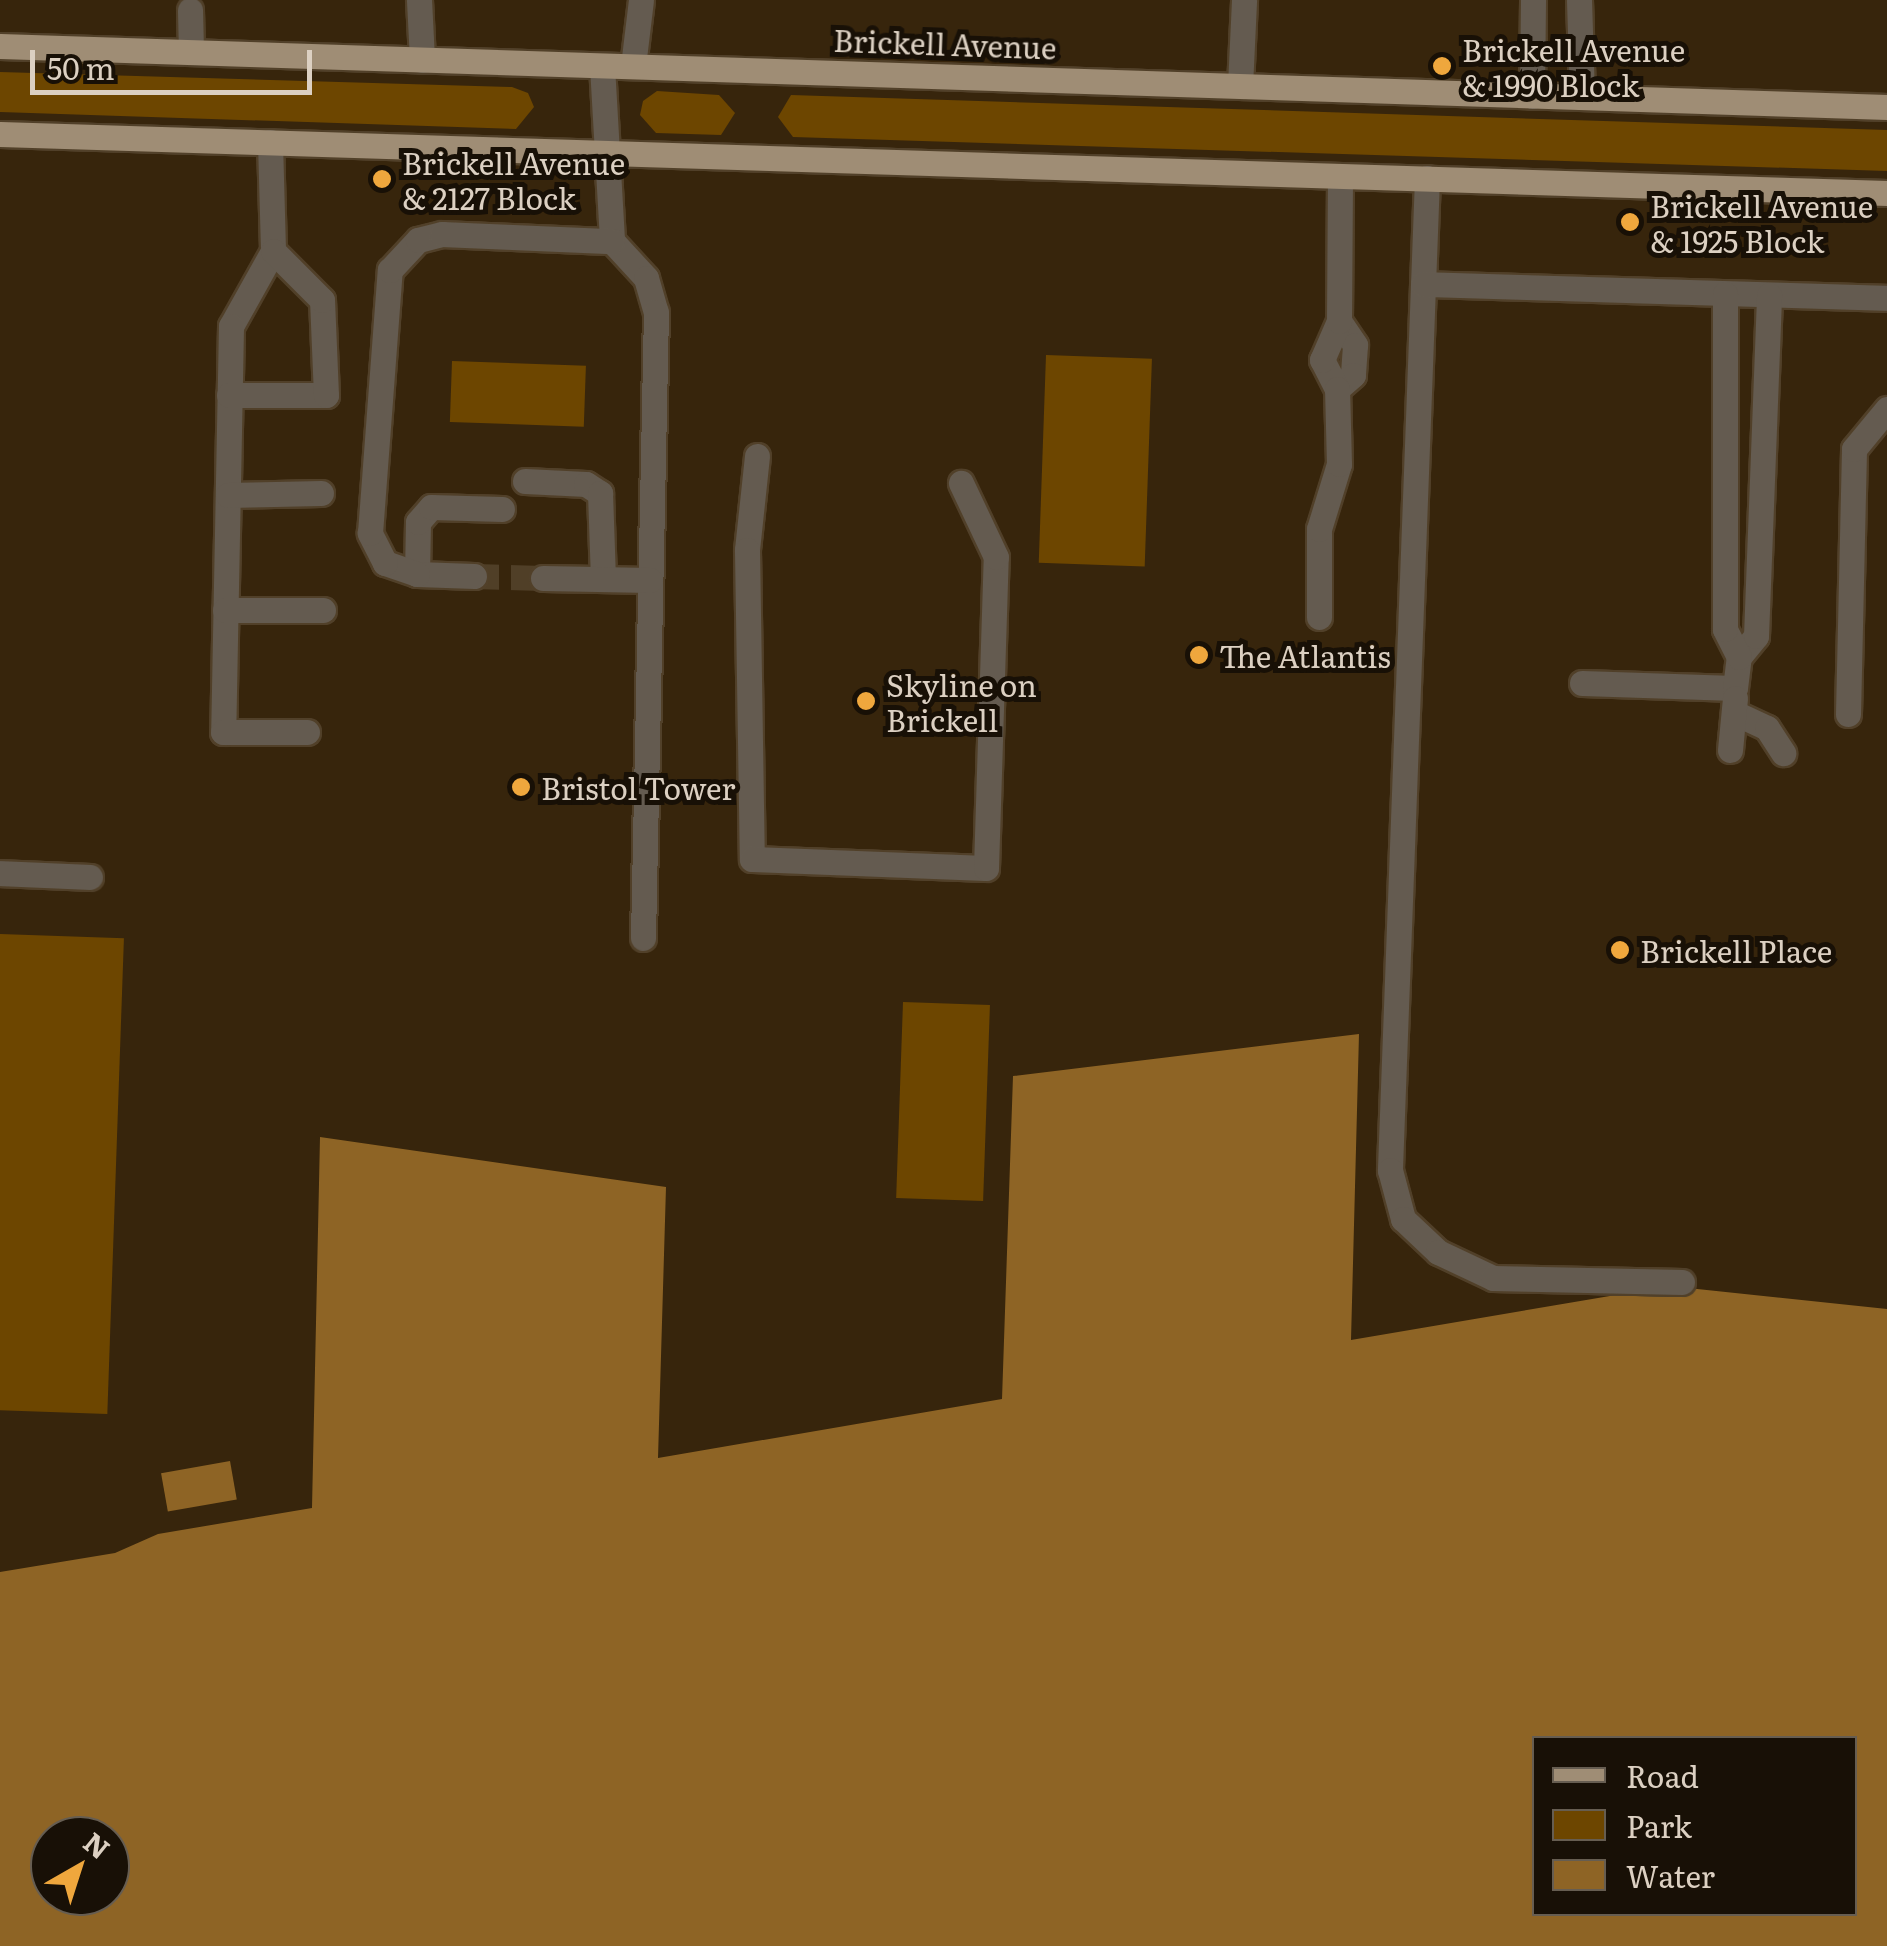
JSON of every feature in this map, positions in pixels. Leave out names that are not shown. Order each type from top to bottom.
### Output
[{"type":"main road","name":"Brickell Avenue","points":[[0,46],[1887,107]]},
{"type":"main road","points":[[0,134],[1887,193]]},
{"type":"street","points":[[419,0],[422,60]]},
{"type":"street","points":[[632,66],[642,0]]},
{"type":"street","points":[[1240,86],[1244,0]]},
{"type":"street","points":[[1532,96],[1534,0]]},
{"type":"street","points":[[1579,0],[1582,97]]},
{"type":"street","points":[[190,10],[191,52]]},
{"type":"street","points":[[602,66],[612,240],[646,278],[656,312],[642,938]]},
{"type":"street","points":[[270,142],[273,251],[231,326],[223,732],[307,732]]},
{"type":"street","points":[[1318,617],[1319,529],[1339,464],[1338,390],[1322,360],[1339,322],[1340,176]]},
{"type":"street","points":[[1427,178],[1390,1170],[1403,1219],[1438,1252],[1493,1278],[1682,1282]]},
{"type":"street","points":[[474,576],[417,574],[385,562],[370,533],[384,296],[398,254],[442,234],[612,240]]},
{"type":"street","points":[[230,395],[326,395],[322,300],[273,251]]},
{"type":"street","points":[[1424,284],[1887,298]]},
{"type":"street","points":[[1725,294],[1724,629],[1739,658]]},
{"type":"street","points":[[1730,750],[1739,658],[1756,636],[1770,295]]},
{"type":"street","points":[[1848,714],[1854,449],[1887,409]]},
{"type":"street","points":[[756,456],[746,550],[752,859],[986,868],[996,557],[961,483]]},
{"type":"street","points":[[525,482],[586,484],[600,493],[603,579]]},
{"type":"street","points":[[228,495],[321,493]]},
{"type":"street","points":[[417,574],[418,522],[431,508],[502,509]]},
{"type":"street","points":[[544,578],[650,580]]},
{"type":"street","points":[[226,610],[323,610]]},
{"type":"street","points":[[1582,682],[1735,700],[1767,728],[1782,753]]},
{"type":"street","points":[[0,873],[90,877]]},
{"type":"green space","points":[[0,72],[512,87],[528,93],[534,107],[516,129],[0,112]]},
{"type":"green space","points":[[657,91],[719,95],[735,113],[721,135],[656,133],[640,115],[643,101]]},
{"type":"green space","points":[[791,95],[1887,130],[1887,171],[793,137],[778,117]]},
{"type":"green space","points":[[1046,355],[1152,359],[1145,567],[1039,563]]},
{"type":"green space","points":[[452,361],[586,366],[584,427],[450,422]]},
{"type":"green space","points":[[0,934],[124,938],[107,1414],[0,1410]]},
{"type":"green space","points":[[903,1002],[990,1005],[983,1201],[896,1198]]},
{"type":"water","points":[[1359,1034],[1351,1340],[1669,1286],[1887,1309],[1887,1946],[0,1946],[0,1572],[115,1553],[158,1534],[312,1508],[320,1137],[666,1187],[658,1458],[1002,1399],[1013,1076]]},
{"type":"water","points":[[230,1461],[237,1499],[168,1512],[161,1473]]},
{"type":"tunnel","points":[[474,576],[543,578]]},
{"type":"place","name":"Brickell Avenue & 1990 Block","points":[[1442,66]]},
{"type":"place","name":"Brickell Avenue & 2127 Block","points":[[382,179]]},
{"type":"place","name":"Brickell Avenue & 1925 Block","points":[[1630,222]]},
{"type":"place","name":"The Atlantis","points":[[1199,655]]},
{"type":"place","name":"Skyline on Brickell","points":[[866,701]]},
{"type":"place","name":"Bristol Tower","points":[[521,787]]},
{"type":"place","name":"Brickell Place","points":[[1620,950]]}]
